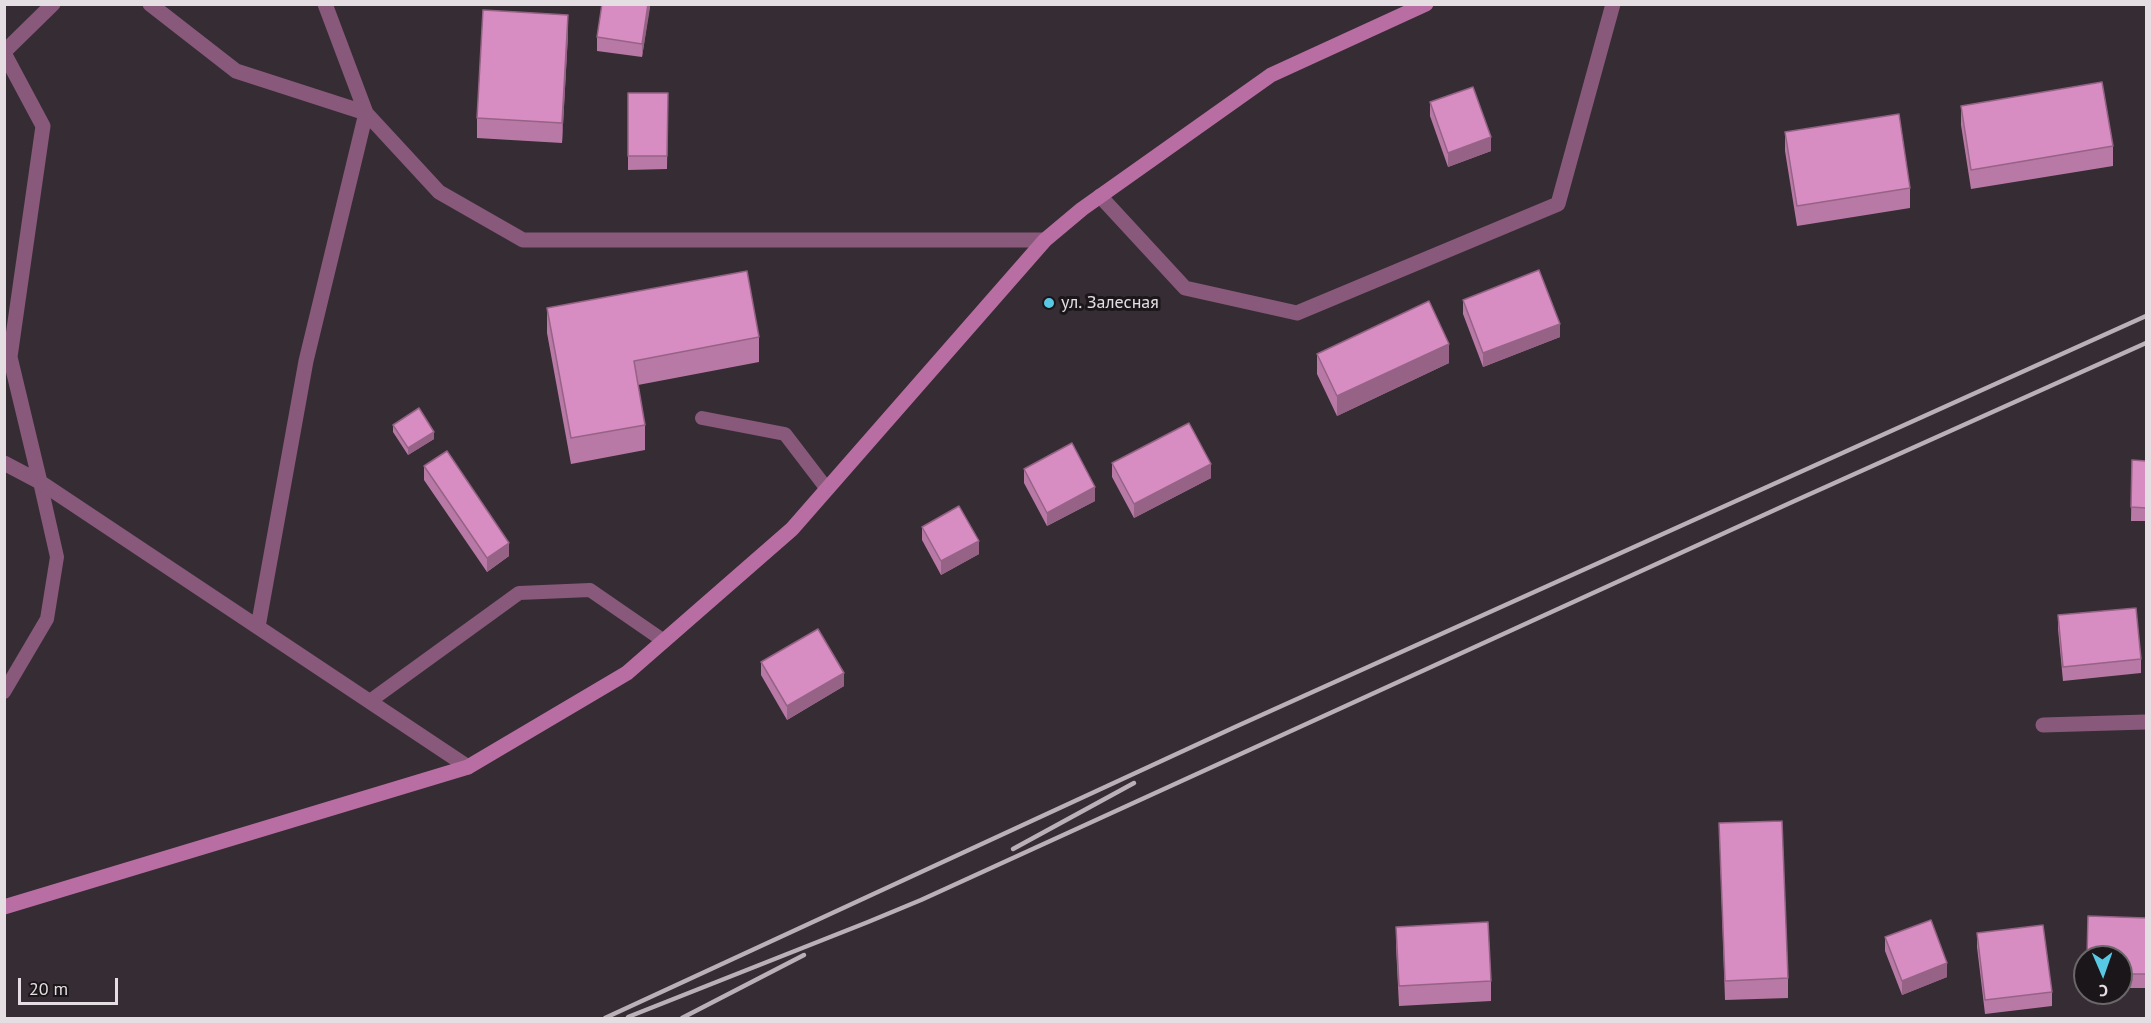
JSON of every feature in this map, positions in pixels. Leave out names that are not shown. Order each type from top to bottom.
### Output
[{"type":"main road","points":[[4,908],[468,767],[627,674],[792,529],[1045,240],[1082,209],[1271,75],[1426,4]]},
{"type":"street","points":[[40,482],[10,357],[43,126],[4,53],[53,4]]},
{"type":"street","points":[[150,4],[236,71],[366,113]]},
{"type":"street","points":[[325,4],[366,113],[439,192],[523,240],[1045,240]]},
{"type":"street","points":[[1101,196],[1185,288],[1297,313],[1558,204],[1613,4]]},
{"type":"street","points":[[258,627],[306,360],[366,113]]},
{"type":"street","points":[[4,463],[40,482],[468,767]]},
{"type":"street","points":[[2043,725],[2146,722]]},
{"type":"lane","points":[[702,418],[785,434],[827,489]]},
{"type":"lane","points":[[4,692],[47,619],[57,557],[40,482]]},
{"type":"lane","points":[[370,701],[519,593],[590,590],[664,641]]},
{"type":"building","points":[[602,4],[648,4],[642,44],[597,37]]},
{"type":"building","points":[[483,10],[568,15],[562,123],[477,118]]},
{"type":"building","points":[[2102,82],[2113,146],[1971,170],[1961,106]]},
{"type":"building","points":[[1473,87],[1491,137],[1448,153],[1430,102]]},
{"type":"building","points":[[628,93],[668,93],[667,156],[628,156]]},
{"type":"building","points":[[1899,114],[1910,188],[1797,206],[1785,132]]},
{"type":"building","points":[[1539,270],[1560,324],[1483,353],[1463,300]]},
{"type":"building","points":[[747,271],[759,337],[634,361],[645,425],[571,438],[547,308]]},
{"type":"building","points":[[1429,301],[1449,344],[1337,396],[1317,354]]},
{"type":"building","points":[[419,408],[434,432],[408,448],[393,425]]},
{"type":"building","points":[[1189,423],[1211,464],[1134,504],[1112,463]]},
{"type":"building","points":[[1072,443],[1095,487],[1047,513],[1024,469]]},
{"type":"building","points":[[447,451],[509,543],[487,558],[424,466]]},
{"type":"building","points":[[2132,460],[2146,461],[2146,508],[2131,507]]},
{"type":"building","points":[[959,506],[979,541],[941,561],[922,527]]},
{"type":"building","points":[[2136,608],[2141,659],[2063,667],[2058,615]]},
{"type":"building","points":[[818,629],[844,673],[787,706],[761,662]]},
{"type":"building","points":[[1782,821],[1788,978],[1725,981],[1719,823]]},
{"type":"building","points":[[2088,916],[2146,918],[2146,974],[2133,974],[2133,945],[2087,945]]},
{"type":"building","points":[[1931,920],[1947,963],[1902,981],[1885,937]]},
{"type":"building","points":[[1488,922],[1491,981],[1399,986],[1396,927]]},
{"type":"building","points":[[2043,925],[2052,992],[1985,1000],[1977,933]]},
{"type":"railway","points":[[605,1018],[1235,727],[2146,316]]},
{"type":"railway","points":[[628,1017],[921,900],[2146,343]]},
{"type":"railway","points":[[1013,849],[1134,783]]},
{"type":"railway","points":[[682,1018],[804,955]]},
{"type":"place","name":"ул. Залесная","points":[[1049,303]]}]
